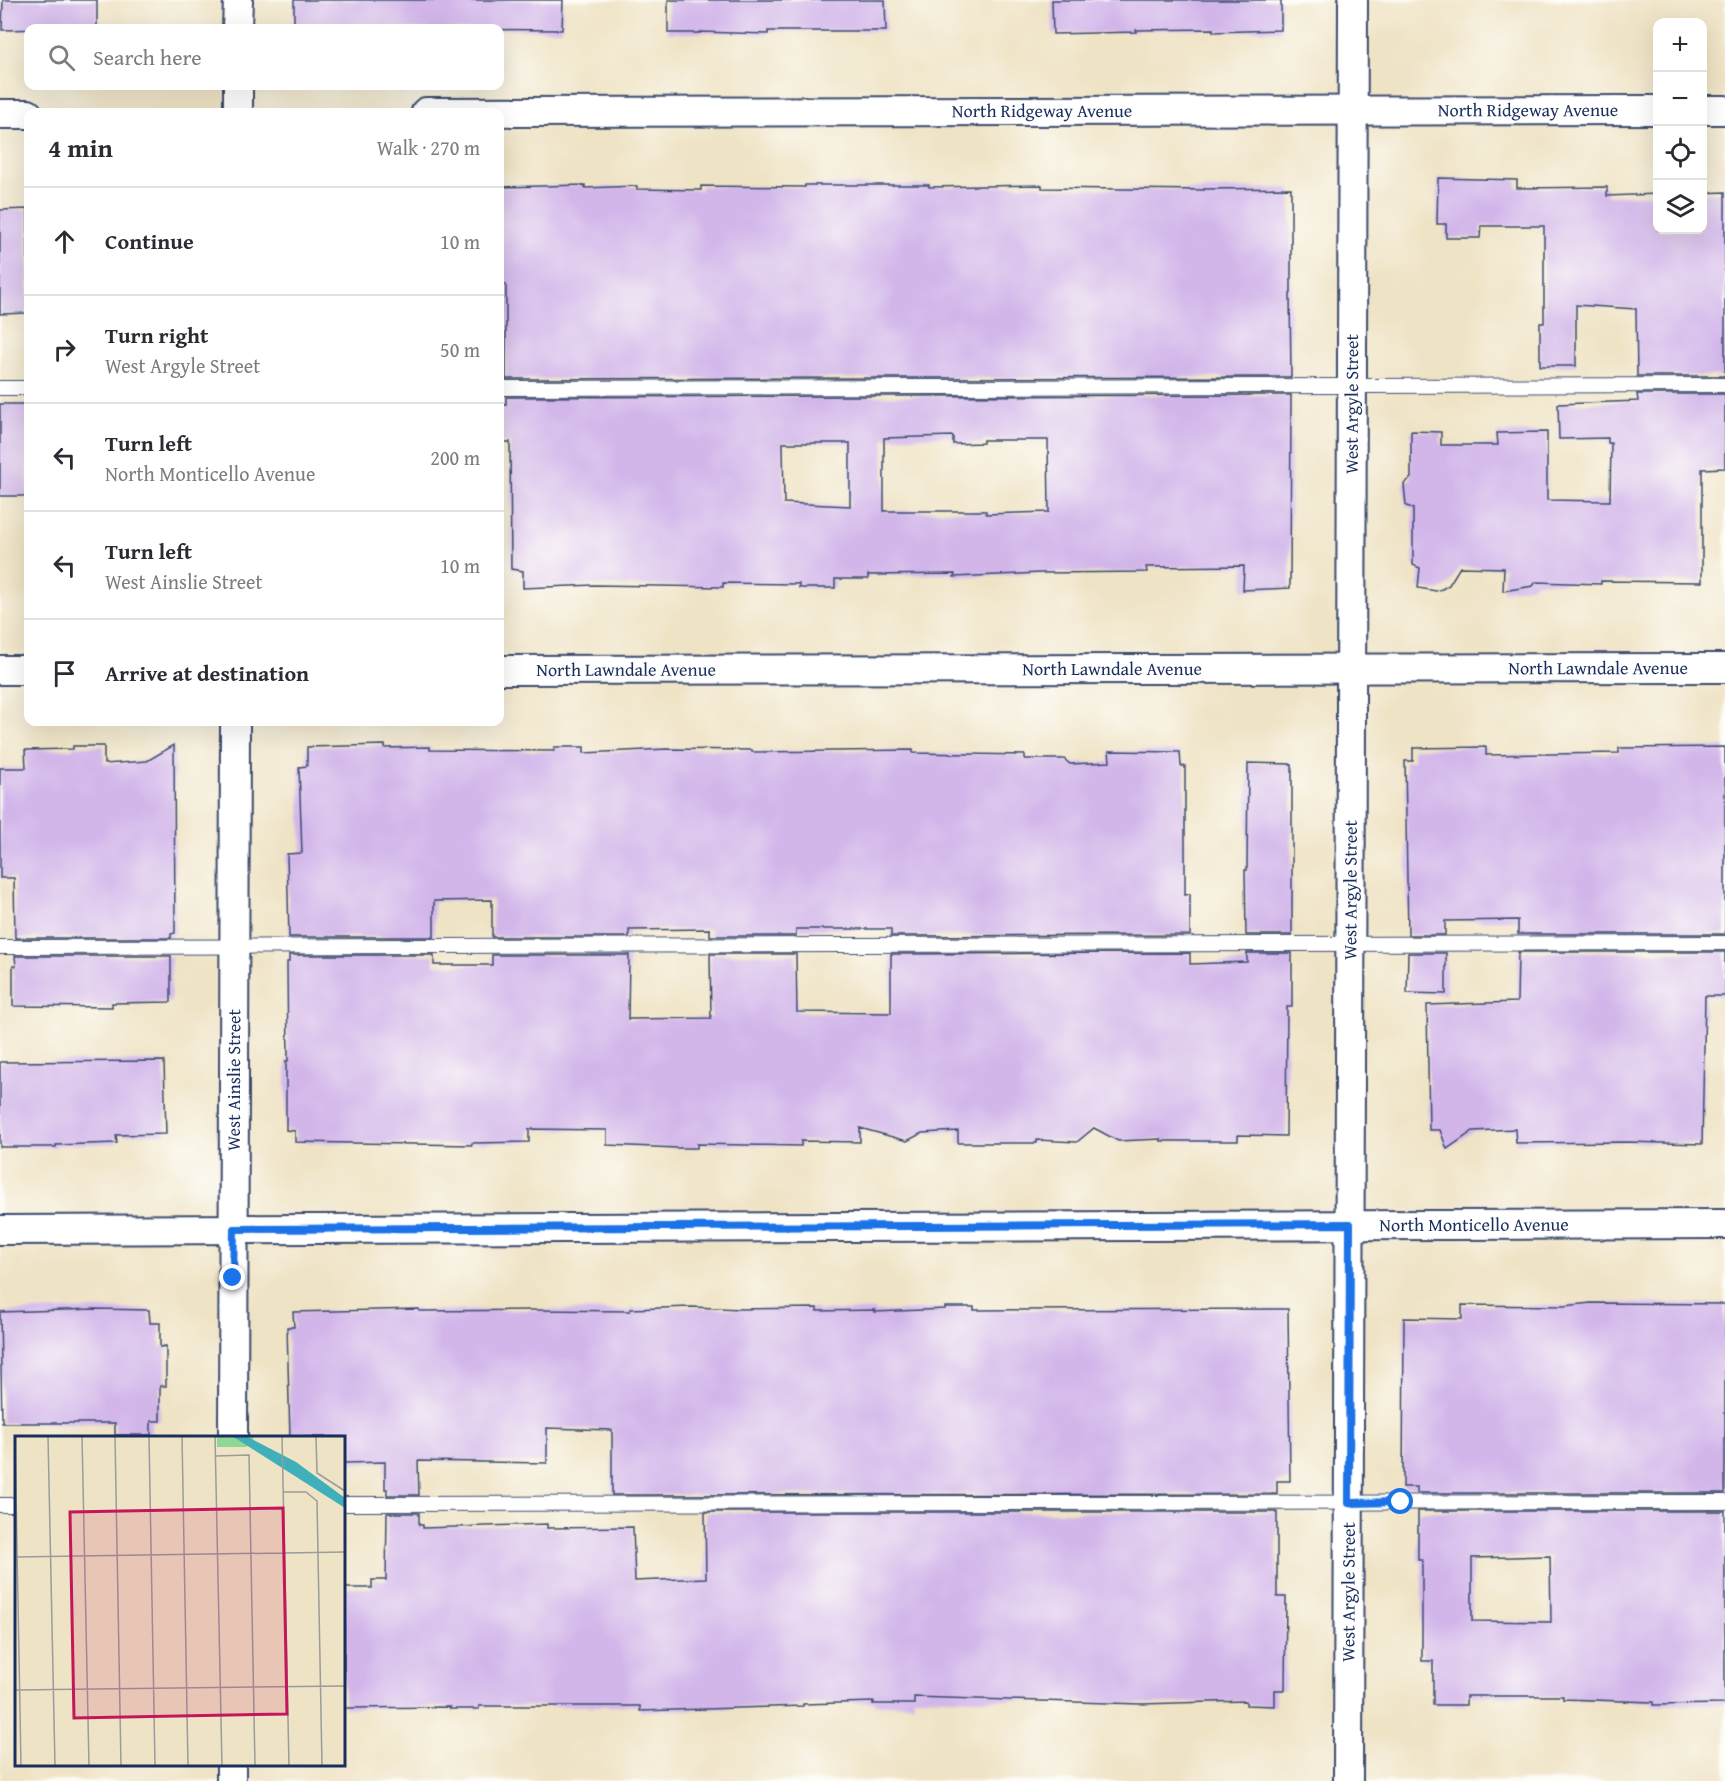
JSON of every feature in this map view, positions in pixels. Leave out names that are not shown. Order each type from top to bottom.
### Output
[{"type":"street","points":[[237,24],[238,0]]},
{"type":"street","name":"West Argyle Street","points":[[1348,1781],[1353,0]]},
{"type":"street","points":[[237,90],[238,108]]},
{"type":"street","name":"North Ridgeway Avenue","points":[[504,112],[1653,110]]},
{"type":"street","points":[[1707,110],[1725,110]]},
{"type":"street","points":[[0,114],[24,114]]},
{"type":"street","name":"North Lawndale Avenue","points":[[504,670],[1725,668]]},
{"type":"street","points":[[0,670],[24,670]]},
{"type":"street","name":"West Ainslie Street","points":[[233,1436],[235,726]]},
{"type":"street","name":"North Monticello Avenue","points":[[0,1230],[1725,1224]]},
{"type":"lane","points":[[504,388],[1725,386]]},
{"type":"lane","points":[[0,388],[24,388]]},
{"type":"lane","points":[[0,947],[1725,943]]},
{"type":"lane","points":[[345,1504],[1725,1502]]},
{"type":"building","points":[[3,0],[97,0],[97,24],[24,24],[24,30],[2,30]]},
{"type":"building","points":[[294,0],[563,0],[562,30],[504,30],[504,24],[294,24]]},
{"type":"building","points":[[668,0],[885,0],[886,31],[768,31],[768,34],[668,33]]},
{"type":"building","points":[[1052,0],[1281,0],[1281,30],[1213,32],[1213,29],[1136,30],[1136,32],[1053,34]]},
{"type":"building","points":[[1438,178],[1517,180],[1517,188],[1607,187],[1607,196],[1653,194],[1653,234],[1707,234],[1707,193],[1725,192],[1725,376],[1637,376],[1636,309],[1576,305],[1576,366],[1540,366],[1540,323],[1544,323],[1544,226],[1481,226],[1480,238],[1446,238],[1446,224],[1437,224]]},
{"type":"building","points":[[585,185],[585,188],[637,186],[637,189],[701,190],[701,186],[805,187],[805,185],[929,185],[929,187],[1042,185],[1042,188],[1204,190],[1291,188],[1291,377],[506,379],[504,187]]},
{"type":"building","points":[[24,209],[24,313],[0,314],[0,210]]},
{"type":"building","points":[[1637,394],[1725,394],[1725,468],[1702,469],[1702,582],[1601,581],[1601,584],[1536,582],[1533,586],[1503,591],[1504,568],[1460,567],[1449,585],[1442,589],[1436,591],[1418,588],[1420,568],[1413,565],[1413,508],[1406,506],[1404,484],[1411,478],[1411,431],[1441,432],[1441,445],[1498,445],[1497,433],[1547,432],[1547,500],[1610,501],[1611,443],[1608,443],[1608,438],[1559,439],[1558,404],[1638,401]]},
{"type":"building","points":[[1291,395],[1290,588],[1243,590],[1244,566],[1146,567],[1147,572],[954,577],[955,574],[868,575],[868,579],[835,579],[835,588],[799,588],[799,584],[723,583],[723,587],[594,585],[523,588],[523,571],[511,569],[510,442],[504,442],[504,404],[506,404],[506,397]],"holes":[[[953,436],[953,444],[983,443],[983,440],[1048,440],[1049,512],[986,514],[986,511],[884,511],[884,438]],[[783,443],[850,443],[850,506],[784,503]]]},
{"type":"building","points":[[0,404],[24,404],[24,496],[0,496]]},
{"type":"building","points":[[174,745],[175,933],[171,934],[171,938],[15,938],[14,878],[0,878],[0,768],[26,768],[25,750],[104,746],[104,764],[147,761]]},
{"type":"building","points":[[385,745],[385,748],[430,747],[430,750],[554,751],[554,747],[584,747],[584,753],[667,749],[752,750],[752,752],[913,750],[913,753],[1025,755],[1025,759],[1064,759],[1070,764],[1110,762],[1109,751],[1180,752],[1181,766],[1185,766],[1185,895],[1190,894],[1190,935],[891,936],[891,929],[796,929],[796,936],[710,936],[710,929],[629,930],[629,937],[492,937],[492,900],[434,901],[434,937],[289,937],[287,854],[302,853],[299,767],[307,766],[307,747]]},
{"type":"building","points":[[1486,747],[1486,755],[1619,753],[1619,748],[1725,747],[1725,934],[1518,934],[1518,920],[1445,921],[1445,935],[1408,935],[1405,761],[1413,761],[1413,748]]},
{"type":"building","points":[[1248,763],[1292,764],[1292,935],[1246,935]]},
{"type":"building","points":[[1518,952],[1725,952],[1725,996],[1705,996],[1702,1144],[1516,1143],[1515,1129],[1473,1131],[1447,1149],[1440,1130],[1429,1130],[1427,1005],[1517,1002]]},
{"type":"building","points":[[1190,953],[1190,964],[1247,962],[1247,953],[1292,953],[1292,1007],[1287,1007],[1286,1136],[1238,1135],[1238,1141],[1161,1141],[1161,1139],[1118,1141],[1094,1128],[1077,1142],[1037,1140],[1037,1143],[958,1143],[958,1131],[922,1133],[907,1141],[860,1128],[860,1142],[801,1141],[801,1146],[697,1144],[697,1148],[678,1148],[607,1145],[607,1130],[529,1129],[529,1142],[472,1143],[472,1145],[295,1142],[295,1131],[286,1130],[287,962],[289,962],[289,955],[434,955],[434,965],[492,965],[492,955],[629,955],[628,1019],[711,1018],[710,954],[796,954],[797,1012],[891,1013],[891,954]]},
{"type":"building","points":[[1408,953],[1446,953],[1446,994],[1407,993]]},
{"type":"building","points":[[15,956],[171,956],[171,1002],[112,1003],[112,1007],[13,1006]]},
{"type":"building","points":[[164,1061],[166,1134],[116,1135],[117,1143],[56,1145],[56,1147],[0,1147],[0,1062]]},
{"type":"building","points":[[1591,1303],[1725,1304],[1725,1493],[1417,1493],[1417,1487],[1403,1487],[1404,1318],[1462,1319],[1462,1305],[1564,1306]]},
{"type":"building","points":[[945,1307],[974,1307],[974,1310],[1288,1309],[1290,1481],[1277,1481],[1277,1494],[612,1495],[612,1430],[547,1428],[547,1463],[418,1461],[419,1495],[387,1495],[385,1462],[345,1463],[345,1436],[290,1436],[287,1327],[294,1327],[293,1312],[419,1309],[419,1311],[630,1311],[630,1309],[817,1308],[817,1311],[875,1310],[875,1312],[945,1309]]},
{"type":"building","points":[[149,1310],[150,1323],[160,1323],[160,1347],[166,1346],[166,1386],[160,1386],[160,1421],[151,1421],[151,1435],[115,1435],[115,1423],[2,1423],[0,1312]]},
{"type":"building","points":[[1418,1511],[1725,1511],[1725,1704],[1653,1705],[1653,1702],[1563,1699],[1563,1696],[1466,1696],[1466,1705],[1433,1705],[1433,1661],[1422,1661],[1422,1560],[1418,1560]],"holes":[[[1550,1556],[1551,1622],[1472,1621],[1472,1558]]]},
{"type":"building","points":[[705,1512],[1277,1512],[1277,1597],[1286,1597],[1285,1690],[1275,1690],[1275,1706],[1246,1705],[1246,1701],[1141,1704],[914,1697],[914,1704],[873,1704],[874,1702],[640,1711],[640,1706],[479,1706],[479,1709],[345,1708],[345,1588],[372,1588],[372,1580],[386,1580],[387,1513],[419,1513],[419,1525],[423,1525],[423,1528],[547,1524],[547,1528],[633,1527],[635,1581],[706,1578]]},
{"type":"route","points":[[233,1278],[234,1229],[1350,1224],[1349,1503],[1401,1502]]}]
